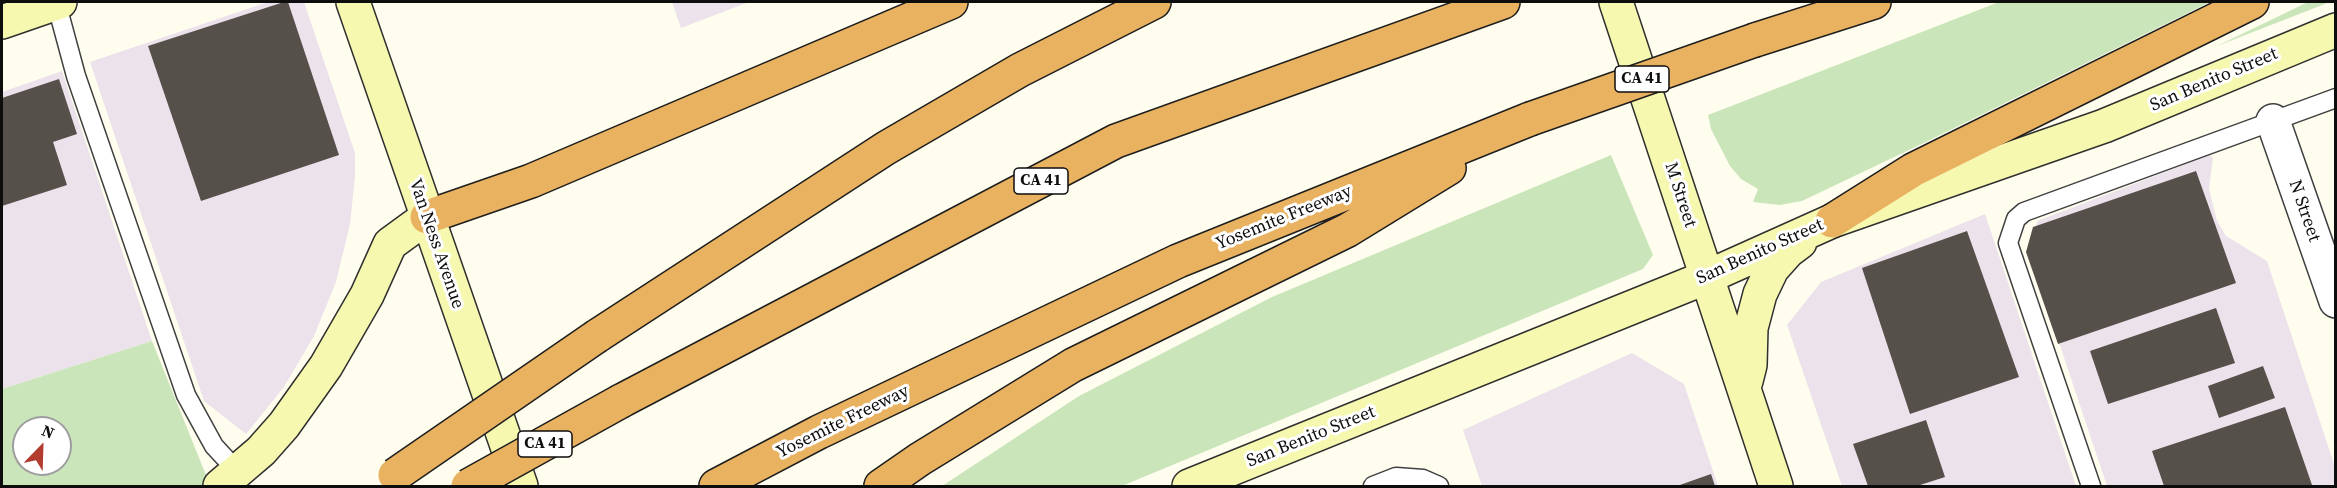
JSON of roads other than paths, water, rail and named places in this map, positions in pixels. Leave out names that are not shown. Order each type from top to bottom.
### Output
[{"type":"highway","points":[[427,217],[531,181],[951,2]]},
{"type":"highway","points":[[387,481],[597,336],[886,148],[1020,70],[1154,2]]},
{"type":"highway","name":"Yosemite Freeway","points":[[716,486],[819,432],[1178,261],[1530,119],[1755,40],[1874,2]]},
{"type":"highway","points":[[1832,221],[1913,170],[2252,2]]},
{"type":"highway","name":"CA 41","points":[[468,486],[621,401],[1116,141],[1493,6]]},
{"type":"highway","points":[[881,486],[920,459],[1073,364],[1348,230],[1530,119]]},
{"type":"street","points":[[2,22],[58,2]]},
{"type":"street","name":"Van Ness Avenue","points":[[353,2],[521,486]]},
{"type":"street","name":"M Street","points":[[1616,2],[1776,486]]},
{"type":"street","name":"San Benito Street","points":[[1189,486],[1707,277],[1832,221],[2104,126],[2336,30]]},
{"type":"street","name":"N Street","points":[[2273,121],[2336,301]]},
{"type":"street","points":[[229,479],[261,451],[285,424],[313,385],[368,295],[390,244],[427,217]]},
{"type":"street","points":[[1744,389],[1750,365],[1751,328],[1760,294],[1772,269],[1788,251],[1832,221]]},
{"type":"lane","points":[[58,2],[76,76],[186,395],[229,479]]},
{"type":"lane","points":[[2091,486],[2008,243],[2016,219],[2024,212],[2336,98]]},
{"type":"lane","points":[[1373,486],[1396,477],[1423,479],[1439,486]]}]
